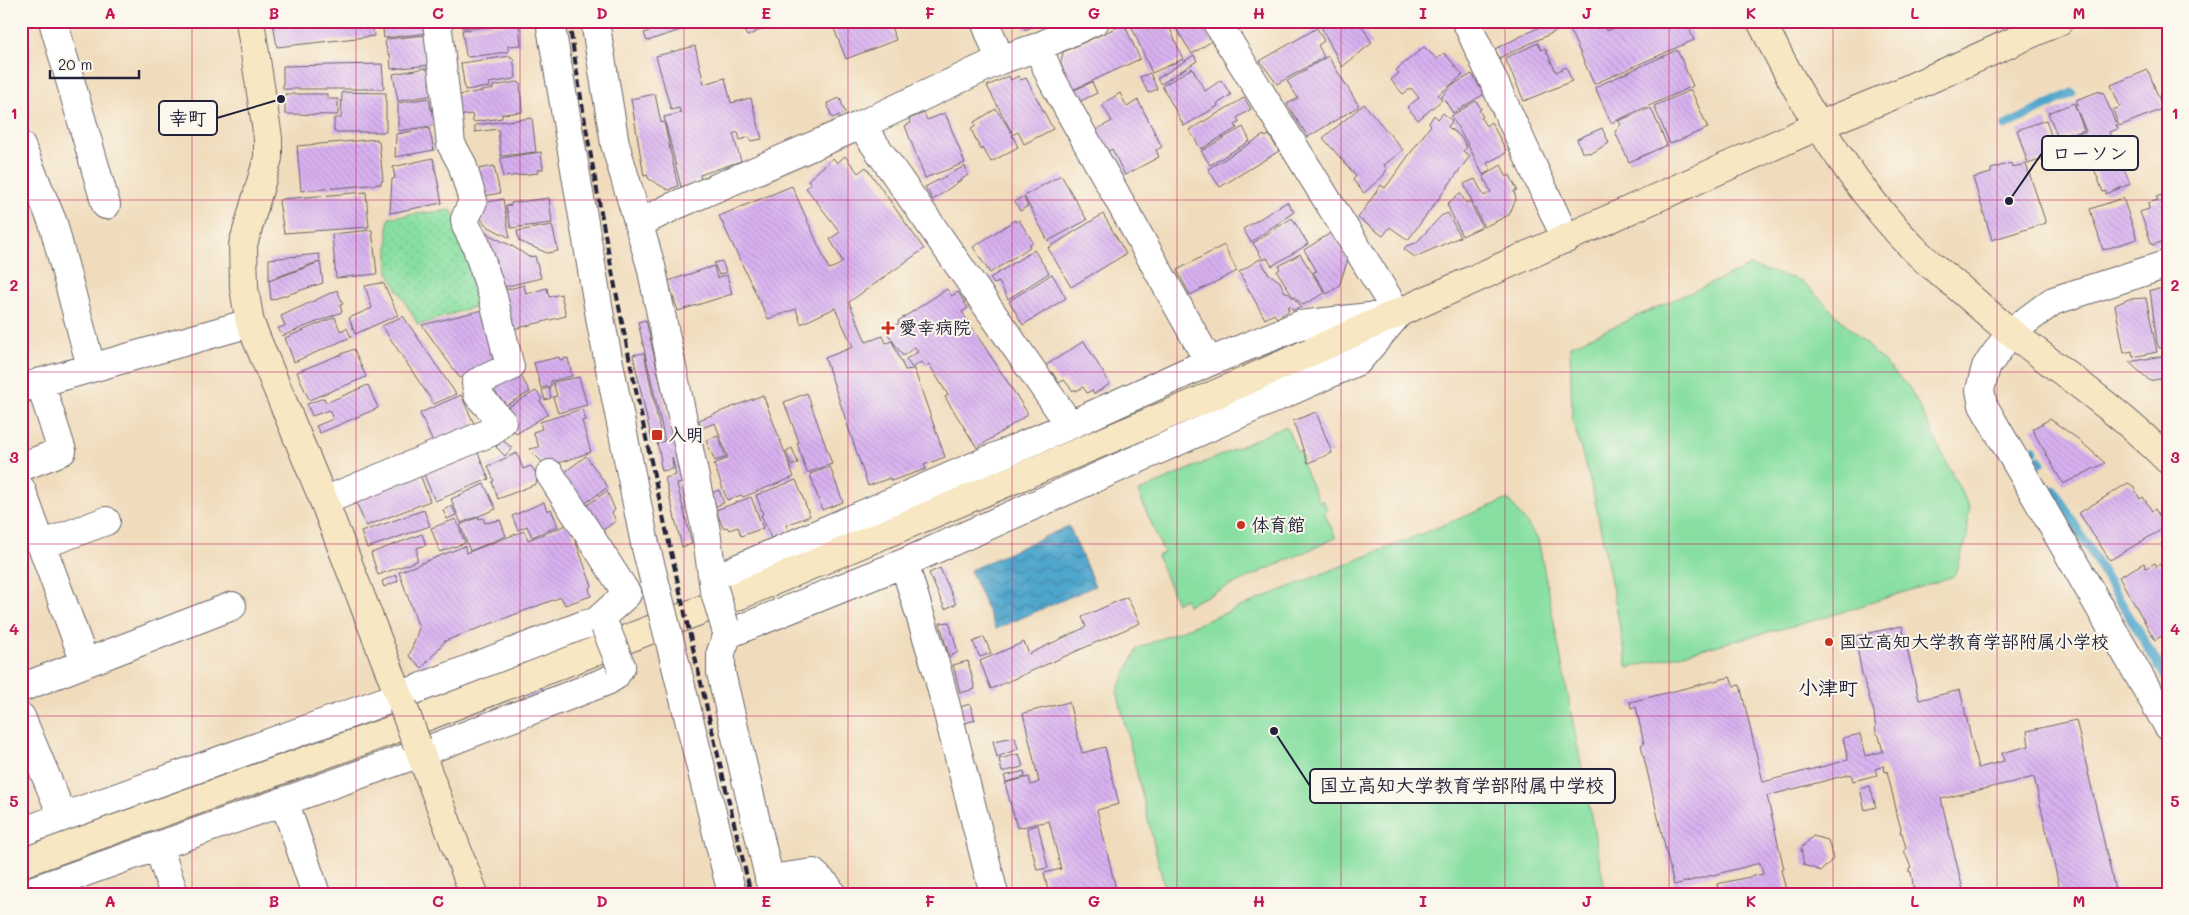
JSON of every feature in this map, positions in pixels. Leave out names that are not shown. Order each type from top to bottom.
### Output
[{"type":"street","points":[[53,21],[106,205]]},
{"type":"street","points":[[250,21],[268,138],[268,158],[242,245],[244,288],[250,323],[324,501],[474,894]]},
{"type":"street","points":[[324,501],[491,432],[502,422],[478,395],[476,383],[510,367],[492,297],[476,246],[466,226],[465,219],[473,201],[462,164],[451,144],[437,21]]},
{"type":"street","points":[[550,21],[602,323],[645,544],[732,894]]},
{"type":"street","points":[[595,21],[615,144],[653,276],[704,522],[714,584],[727,630],[721,652],[721,673],[771,886],[813,872],[832,894]]},
{"type":"street","points":[[985,21],[1000,60]]},
{"type":"street","points":[[638,224],[672,206],[861,125],[1000,60],[1038,47],[1095,21]]},
{"type":"street","points":[[1216,21],[1398,314]]},
{"type":"street","points":[[1466,21],[1566,239]]},
{"type":"street","points":[[1761,21],[1779,57],[1820,125],[1873,203],[1912,246],[2011,332],[2099,398],[2147,439],[2168,460]]},
{"type":"street","points":[[21,863],[384,733],[740,595],[1214,395],[1820,125],[1899,94],[2059,21]]},
{"type":"street","points":[[1038,47],[1051,78],[1209,362]]},
{"type":"street","points":[[861,125],[1070,425]]},
{"type":"street","points":[[21,146],[53,223],[92,367]]},
{"type":"street","points":[[2168,264],[2053,301],[2011,332],[1986,367],[1980,390],[1983,405],[2168,726]]},
{"type":"street","points":[[714,584],[1209,362],[1300,325],[1398,314]]},
{"type":"street","points":[[727,630],[904,563],[1358,361],[1398,314]]},
{"type":"street","points":[[21,467],[62,451],[31,385],[250,323]]},
{"type":"street","points":[[21,832],[401,701],[583,625],[600,624],[627,594],[550,474]]},
{"type":"street","points":[[21,489],[85,663]]},
{"type":"street","points":[[41,545],[106,521]]},
{"type":"street","points":[[904,563],[936,667],[994,894]]},
{"type":"street","points":[[21,688],[232,606]]},
{"type":"street","points":[[28,893],[284,801],[418,749],[607,681],[615,676],[621,666],[600,624]]},
{"type":"street","points":[[21,717],[63,817]]},
{"type":"street","points":[[284,801],[316,894]]},
{"type":"street","points":[[158,846],[174,894]]},
{"type":"green space","points":[[451,210],[470,244],[489,302],[418,325],[388,272],[388,222],[390,217]]},
{"type":"green space","points":[[1750,266],[1802,281],[1909,387],[1969,507],[1967,539],[1954,576],[1820,619],[1628,668],[1594,496],[1572,418],[1570,346]]},
{"type":"green space","name":"体育館","points":[[1286,426],[1297,452],[1299,451],[1303,459],[1301,461],[1319,502],[1323,500],[1327,509],[1324,512],[1336,538],[1187,605],[1185,599],[1177,603],[1157,556],[1164,553],[1138,492]]},
{"type":"green space","points":[[1508,499],[1538,539],[1606,894],[1166,894],[1117,691],[1138,648]]},
{"type":"water","points":[[1069,526],[1095,586],[996,629],[970,570]]},
{"type":"building","points":[[285,21],[372,21],[374,36],[277,47],[273,23]]},
{"type":"building","points":[[382,21],[427,22],[428,33],[384,38]]},
{"type":"building","points":[[461,21],[505,21],[506,22],[462,28]]},
{"type":"building","points":[[679,21],[695,21],[696,25],[647,41],[644,33]]},
{"type":"building","points":[[724,21],[737,21],[738,25],[727,29]]},
{"type":"building","points":[[758,21],[765,21],[767,27],[747,36],[743,28]]},
{"type":"building","points":[[831,21],[889,21],[896,40],[846,59]]},
{"type":"building","points":[[1022,21],[1046,21],[1025,30]]},
{"type":"building","points":[[1129,21],[1172,21],[1173,24],[1169,26],[1183,59],[1152,73]]},
{"type":"building","points":[[1180,21],[1200,21],[1212,41],[1192,54],[1174,25]]},
{"type":"building","points":[[1318,21],[1359,21],[1372,43],[1342,67]]},
{"type":"building","points":[[1552,21],[1562,21],[1565,27],[1499,58],[1495,49]]},
{"type":"building","points":[[1596,21],[1604,21],[1607,31],[1630,21],[1686,21],[1694,40],[1594,84],[1569,28]]},
{"type":"building","points":[[519,23],[521,45],[508,46],[508,52],[468,57],[466,55],[462,30]]},
{"type":"building","points":[[1124,24],[1140,59],[1068,92],[1059,72],[1063,52]]},
{"type":"building","points":[[1317,28],[1324,41],[1318,45],[1324,57],[1277,84],[1260,61]]},
{"type":"building","points":[[427,35],[431,65],[391,69],[390,54],[388,54],[385,43],[387,39]]},
{"type":"building","points":[[1538,43],[1541,50],[1545,48],[1556,72],[1566,67],[1572,81],[1524,101],[1505,58]]},
{"type":"building","points":[[695,46],[704,84],[725,78],[731,103],[751,98],[762,139],[751,141],[749,137],[740,140],[738,132],[733,134],[741,161],[700,175],[701,180],[681,187],[664,117],[681,113],[679,108],[671,110],[656,56]]},
{"type":"building","points":[[1424,47],[1437,59],[1444,53],[1463,75],[1438,95],[1442,100],[1418,120],[1407,107],[1419,98],[1411,88],[1403,94],[1391,80],[1399,73],[1396,70]]},
{"type":"building","points":[[1677,50],[1693,86],[1611,123],[1595,87]]},
{"type":"building","points":[[1194,55],[1197,61],[1161,84],[1157,79]]},
{"type":"building","points":[[511,56],[516,77],[514,79],[489,83],[490,87],[465,90],[461,63]]},
{"type":"building","points":[[1328,56],[1359,106],[1308,137],[1287,104],[1298,98],[1287,81]]},
{"type":"building","points":[[382,64],[384,89],[283,89],[283,66]]},
{"type":"building","points":[[426,68],[426,70],[431,69],[434,95],[398,101],[393,74]]},
{"type":"building","points":[[1192,68],[1205,91],[1221,80],[1231,95],[1217,104],[1218,106],[1184,126],[1162,86]]},
{"type":"building","points":[[2148,70],[2163,109],[2119,126],[2113,110],[2120,107],[2111,85]]},
{"type":"building","points":[[1150,73],[1157,89],[1148,93],[1140,77]]},
{"type":"building","points":[[1472,74],[1484,94],[1453,113],[1442,96],[1452,85]]},
{"type":"building","points":[[1009,76],[1011,80],[1018,76],[1021,80],[1026,78],[1053,129],[1024,144],[1018,132],[1012,135],[1018,147],[991,162],[983,148],[981,150],[971,129],[976,126],[974,122],[996,109],[1012,133],[987,86]]},
{"type":"building","points":[[1092,82],[1097,93],[1075,104],[1070,92]]},
{"type":"building","points":[[520,83],[522,112],[502,114],[502,118],[473,122],[472,114],[458,116],[455,96],[493,89],[493,86]]},
{"type":"building","points":[[1691,90],[1708,128],[1670,144],[1654,106]]},
{"type":"building","points":[[2100,91],[2100,93],[2103,92],[2118,129],[2109,132],[2130,184],[2106,194],[2106,191],[2103,192],[2085,145],[2074,150],[2068,138],[2086,131],[2075,105],[2078,104],[2076,100]]},
{"type":"building","points":[[342,92],[386,93],[386,132],[334,132],[334,118],[341,118]]},
{"type":"building","points":[[1120,93],[1127,107],[1138,100],[1162,147],[1156,150],[1159,157],[1125,175],[1112,149],[1103,154],[1092,132],[1112,121],[1102,104]]},
{"type":"building","points":[[285,94],[327,94],[327,99],[338,99],[338,115],[285,114]]},
{"type":"building","points":[[655,94],[661,123],[664,122],[678,186],[668,190],[649,179],[647,175],[644,176],[631,99]]},
{"type":"building","points":[[429,98],[431,110],[435,109],[438,125],[398,131],[398,103]]},
{"type":"building","points":[[840,98],[845,113],[832,118],[827,103]]},
{"type":"building","points":[[1244,98],[1251,109],[1237,118],[1240,122],[1235,125],[1237,128],[1201,149],[1189,130]]},
{"type":"building","points":[[1476,101],[1481,109],[1479,110],[1483,117],[1481,118],[1486,126],[1491,122],[1506,150],[1504,151],[1506,153],[1487,163],[1491,170],[1483,175],[1451,116]]},
{"type":"building","points":[[2074,103],[2084,130],[2059,140],[2048,113]]},
{"type":"building","points":[[1364,104],[1403,150],[1384,165],[1387,169],[1383,176],[1364,193],[1353,180],[1356,176],[1323,138]]},
{"type":"building","points":[[1651,108],[1667,145],[1629,162],[1615,132],[1621,124],[1618,121]]},
{"type":"building","points":[[924,113],[927,120],[945,113],[965,163],[925,178],[905,126],[911,123],[909,119]]},
{"type":"building","points":[[1443,113],[1452,121],[1448,127],[1460,136],[1467,147],[1463,151],[1470,156],[1408,240],[1390,227],[1383,236],[1358,218],[1381,185],[1385,188],[1431,125],[1429,123],[1434,115],[1438,119]]},
{"type":"building","points":[[532,118],[536,152],[501,156],[498,129],[475,132],[475,125]]},
{"type":"building","points":[[2046,120],[2057,154],[2028,164],[2017,130]]},
{"type":"building","points":[[1243,127],[1250,141],[1210,165],[1201,151]]},
{"type":"building","points":[[429,128],[434,150],[395,157],[396,134]]},
{"type":"building","points":[[1602,128],[1609,143],[1592,153],[1582,152],[1577,139]]},
{"type":"building","points":[[1264,135],[1265,137],[1269,135],[1279,151],[1220,187],[1208,169]]},
{"type":"building","points":[[377,139],[379,141],[383,181],[381,181],[381,184],[301,191],[297,146]]},
{"type":"building","points":[[541,152],[543,169],[537,170],[538,173],[503,177],[501,158]]},
{"type":"building","points":[[845,156],[858,173],[866,167],[924,249],[849,302],[866,342],[883,336],[886,343],[892,341],[905,370],[914,369],[945,457],[924,465],[926,469],[891,481],[890,478],[868,486],[825,358],[853,347],[835,308],[801,324],[796,309],[768,319],[719,216],[792,186],[829,269],[837,266],[843,262],[830,239],[840,232],[806,188],[811,184],[808,180],[833,158],[837,163]]},
{"type":"building","points":[[433,158],[442,203],[390,213],[392,179],[395,178],[393,167]]},
{"type":"building","points":[[2011,163],[2012,167],[2026,164],[2046,223],[1992,240],[1973,178],[1991,173],[1991,169]]},
{"type":"building","points":[[1501,165],[1507,177],[1510,175],[1517,190],[1514,191],[1516,199],[1509,215],[1484,227],[1464,184],[1475,179],[1484,196],[1491,192],[1483,176]]},
{"type":"building","points":[[494,166],[500,193],[479,197],[473,170]]},
{"type":"building","points":[[965,166],[968,175],[933,200],[925,187]]},
{"type":"building","points":[[1061,175],[1087,220],[1048,241],[1024,196]]},
{"type":"building","points":[[366,192],[369,227],[284,233],[279,201],[282,199]]},
{"type":"building","points":[[1460,193],[1466,203],[1470,201],[1482,227],[1462,236],[1447,204]]},
{"type":"building","points":[[2168,193],[2168,240],[2152,245],[2140,212],[2149,209],[2148,203],[2158,200],[2156,197]]},
{"type":"building","points":[[1023,197],[1028,206],[1020,211],[1015,201]]},
{"type":"building","points":[[549,198],[552,223],[511,228],[506,206],[511,205],[511,203]]},
{"type":"building","points":[[2123,198],[2137,239],[2103,250],[2090,209]]},
{"type":"building","points":[[503,199],[510,238],[487,226],[475,212],[478,204]]},
{"type":"building","points":[[1287,202],[1294,212],[1251,242],[1243,229]]},
{"type":"building","points":[[1448,213],[1460,237],[1415,257],[1404,249],[1406,246],[1416,243],[1441,216]]},
{"type":"building","points":[[1103,214],[1126,254],[1071,287],[1048,248]]},
{"type":"building","points":[[1292,218],[1308,244],[1272,266],[1267,258],[1263,260],[1253,243]]},
{"type":"building","points":[[1015,220],[1016,223],[1019,220],[1033,242],[1029,245],[1030,247],[990,273],[973,247]]},
{"type":"building","points":[[552,225],[558,251],[547,253],[519,241],[517,231]]},
{"type":"building","points":[[372,230],[377,274],[336,278],[332,234]]},
{"type":"building","points":[[487,232],[489,235],[529,257],[535,256],[541,278],[500,288],[481,233]]},
{"type":"building","points":[[1332,232],[1348,259],[1339,286],[1327,294],[1313,272],[1317,271],[1304,250]]},
{"type":"building","points":[[1224,245],[1237,271],[1190,295],[1177,270]]},
{"type":"building","points":[[1034,250],[1049,273],[1008,299],[999,282],[994,284],[990,278]]},
{"type":"building","points":[[319,254],[320,261],[269,280],[269,259]]},
{"type":"building","points":[[1300,254],[1325,293],[1303,305],[1291,294],[1277,271],[1280,269],[1279,266]]},
{"type":"building","points":[[1260,259],[1268,273],[1280,282],[1285,292],[1302,307],[1293,310],[1290,306],[1287,307],[1289,311],[1277,318],[1274,314],[1265,319],[1239,272]]},
{"type":"building","points":[[722,261],[726,272],[719,275],[714,263]]},
{"type":"building","points":[[320,262],[323,283],[271,300],[269,281]]},
{"type":"building","points":[[714,266],[717,278],[727,275],[732,294],[678,311],[668,281]]},
{"type":"building","points":[[1052,274],[1066,298],[1023,325],[1009,301]]},
{"type":"building","points":[[384,284],[398,315],[355,334],[349,318],[372,308],[365,286]]},
{"type":"building","points":[[524,285],[526,294],[547,288],[549,297],[561,294],[566,316],[510,330],[501,291]]},
{"type":"building","points":[[2168,288],[2168,352],[2164,353],[2164,347],[2159,348],[2157,343],[2150,290]]},
{"type":"building","points":[[947,289],[952,296],[958,292],[968,308],[962,312],[1027,412],[1027,415],[977,448],[945,397],[948,395],[929,364],[926,366],[921,362],[912,368],[906,359],[918,352],[915,347],[903,356],[886,331]]},
{"type":"building","points":[[337,290],[343,304],[340,305],[342,312],[282,336],[278,328],[285,326],[281,316]]},
{"type":"building","points":[[2146,298],[2157,352],[2133,357],[2132,351],[2124,353],[2115,305],[2129,299]]},
{"type":"building","points":[[487,309],[501,367],[460,378],[422,325]]},
{"type":"building","points":[[403,316],[456,394],[434,404],[382,326]]},
{"type":"building","points":[[335,317],[340,331],[347,328],[351,337],[294,362],[285,338]]},
{"type":"building","points":[[646,320],[673,439],[677,438],[688,482],[677,484],[692,544],[682,547],[665,478],[676,475],[672,457],[673,469],[662,471],[657,443],[665,441],[638,322]]},
{"type":"building","points":[[1084,341],[1110,384],[1094,394],[1092,390],[1087,393],[1083,387],[1073,391],[1064,380],[1059,383],[1052,372],[1050,373],[1045,366]]},
{"type":"building","points":[[354,349],[366,377],[309,400],[297,372]]},
{"type":"building","points":[[644,353],[662,440],[652,442],[633,355]]},
{"type":"building","points":[[2168,355],[2168,377],[2150,381],[2129,362]]},
{"type":"building","points":[[559,357],[560,360],[568,358],[572,376],[551,381],[551,386],[541,388],[534,363]]},
{"type":"building","points":[[518,370],[530,392],[499,409],[485,390]]},
{"type":"building","points":[[579,377],[587,405],[558,413],[553,397],[557,396],[553,382]]},
{"type":"building","points":[[368,385],[378,408],[320,433],[316,426],[333,419],[329,410],[312,416],[307,404],[324,398],[326,403]]},
{"type":"building","points":[[549,388],[551,398],[545,400],[542,390]]},
{"type":"building","points":[[536,391],[542,399],[540,401],[548,414],[516,434],[503,410]]},
{"type":"building","points":[[807,393],[832,464],[807,473],[797,443],[799,442],[784,402]]},
{"type":"building","points":[[461,395],[476,428],[434,445],[420,413]]},
{"type":"building","points":[[763,395],[794,477],[743,497],[741,495],[727,500],[714,464],[728,458],[715,423],[702,428],[699,420]]},
{"type":"building","points":[[582,409],[586,420],[582,421],[591,452],[553,465],[545,465],[529,449],[539,447],[533,432],[542,429],[540,422]]},
{"type":"building","points":[[1316,412],[1332,453],[1308,463],[1293,421]]},
{"type":"building","points":[[2050,419],[2078,439],[2105,463],[2063,484],[2032,429]]},
{"type":"building","points":[[718,436],[726,457],[715,461],[706,440]]},
{"type":"building","points":[[502,440],[512,448],[505,456],[496,447]]},
{"type":"building","points":[[476,448],[489,479],[435,501],[422,470]]},
{"type":"building","points":[[792,448],[798,463],[792,466],[786,451]]},
{"type":"building","points":[[517,453],[523,469],[531,466],[538,476],[536,484],[498,499],[488,466]]},
{"type":"building","points":[[586,456],[608,487],[583,505],[561,475]]},
{"type":"building","points":[[830,467],[843,502],[822,510],[810,474]]},
{"type":"building","points":[[419,472],[430,501],[366,526],[354,497]]},
{"type":"building","points":[[796,480],[810,516],[786,525],[789,532],[771,538],[761,515],[763,514],[756,495]]},
{"type":"building","points":[[2128,483],[2133,486],[2140,499],[2143,497],[2152,511],[2155,509],[2166,527],[2110,560],[2079,513]]},
{"type":"building","points":[[484,484],[496,509],[461,523],[451,499]]},
{"type":"building","points":[[719,490],[724,503],[716,506],[711,493]]},
{"type":"building","points":[[607,491],[615,510],[612,513],[616,521],[599,533],[583,508]]},
{"type":"building","points":[[751,497],[763,528],[741,536],[738,527],[729,530],[727,527],[723,528],[716,510]]},
{"type":"building","points":[[544,502],[547,511],[551,509],[558,526],[532,537],[527,526],[518,530],[512,516]]},
{"type":"building","points":[[452,506],[456,515],[447,519],[443,510]]},
{"type":"building","points":[[424,510],[430,526],[367,548],[361,532]]},
{"type":"building","points":[[479,517],[479,519],[483,518],[485,523],[500,520],[506,536],[470,551],[460,525]]},
{"type":"building","points":[[456,519],[465,543],[440,552],[431,528]]},
{"type":"building","points":[[569,524],[592,586],[589,588],[591,596],[565,605],[561,597],[445,641],[422,668],[409,656],[419,628],[399,572],[465,546],[466,553],[524,531],[528,540]]},
{"type":"building","points":[[422,534],[426,545],[417,548],[417,561],[378,575],[371,553]]},
{"type":"building","points":[[2168,560],[2168,644],[2163,635],[2155,640],[2119,577],[2144,563],[2146,568],[2155,563],[2157,566]]},
{"type":"building","points":[[940,568],[956,604],[945,609],[929,573]]},
{"type":"building","points":[[396,575],[398,581],[384,587],[382,581]]},
{"type":"building","points":[[1127,597],[1140,623],[991,689],[980,661],[1024,642],[1029,654],[1086,627],[1082,617]]},
{"type":"building","points":[[949,622],[958,652],[949,657],[940,623]]},
{"type":"building","points":[[1902,626],[1919,700],[1960,690],[1978,768],[2004,761],[2002,753],[2029,746],[2027,731],[2076,720],[2116,894],[2061,894],[2034,777],[1941,799],[1964,894],[1916,894],[1911,872],[1909,872],[1911,868],[1904,850],[1906,848],[1902,833],[1900,833],[1901,828],[1895,810],[1887,771],[1885,772],[1884,766],[1875,769],[1877,775],[1853,781],[1851,774],[1767,796],[1784,869],[1781,870],[1787,894],[1719,894],[1717,884],[1763,874],[1760,863],[1674,885],[1641,745],[1644,744],[1636,707],[1631,708],[1630,702],[1730,677],[1734,686],[1740,685],[1763,782],[1848,760],[1843,738],[1860,734],[1865,756],[1883,752],[1879,736],[1876,733],[1874,712],[1862,674],[1855,636]]},
{"type":"building","points":[[984,637],[991,653],[980,657],[973,642]]},
{"type":"building","points":[[968,661],[975,689],[960,693],[953,665]]},
{"type":"building","points":[[540,683],[544,694],[526,701],[521,688]]},
{"type":"building","points":[[1069,702],[1082,753],[1105,747],[1119,804],[1097,810],[1117,894],[1049,894],[1044,873],[1061,869],[1049,821],[1017,828],[1005,783],[1029,777],[1031,785],[1039,782],[1023,713]]},
{"type":"building","points":[[970,704],[975,720],[965,723],[960,707]]},
{"type":"building","points":[[1015,737],[1018,749],[997,757],[993,741]]},
{"type":"building","points":[[1019,754],[1023,767],[1002,772],[999,759]]},
{"type":"building","points":[[1024,771],[1025,777],[1006,782],[1004,776]]},
{"type":"building","points":[[1870,786],[1876,807],[1865,810],[1860,789]]},
{"type":"building","points":[[1038,825],[1048,868],[1037,870],[1027,828]]},
{"type":"building","points":[[1813,836],[1828,840],[1833,859],[1821,871],[1804,865],[1801,848]]},
{"type":"waterway","points":[[2005,126],[2072,93]]},
{"type":"waterway","points":[[2054,490],[2168,681]]},
{"type":"railway","points":[[569,21],[606,241],[628,350],[675,568],[751,894]]},
{"type":"place","name":"幸町","points":[[281,99]]},
{"type":"place","name":"ローソン","points":[[2009,201]]},
{"type":"place","name":"愛幸病院","points":[[888,328]]},
{"type":"place","name":"入明","points":[[657,435]]},
{"type":"place","name":"体育館","points":[[1241,525]]},
{"type":"place","name":"国立高知大学教育学部附属小学校","points":[[1829,642]]},
{"type":"place","name":"国立高知大学教育学部附属中学校","points":[[1274,731]]},
{"type":"district","name":"小津町","points":[[1828,688]]}]
